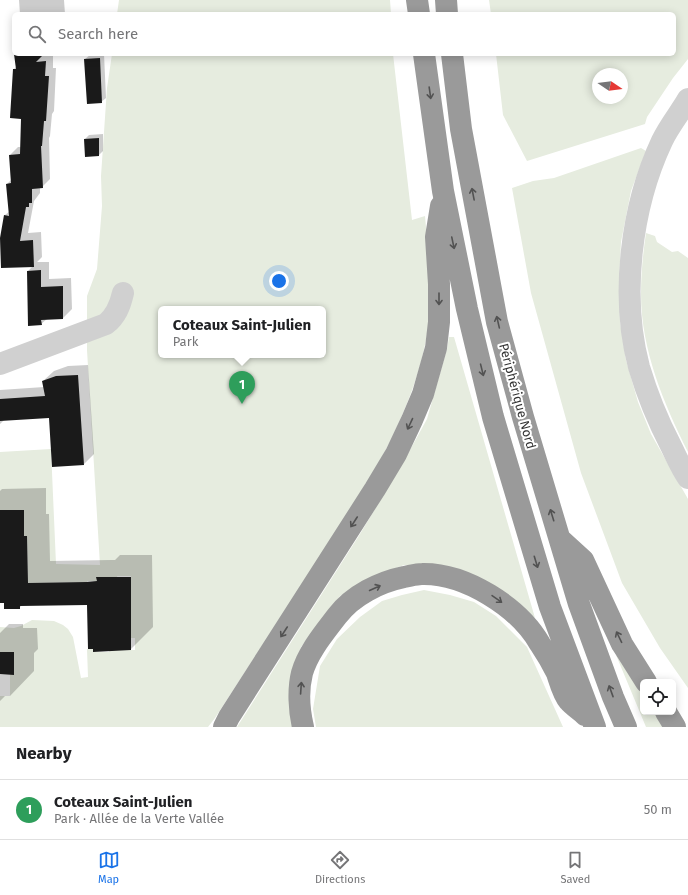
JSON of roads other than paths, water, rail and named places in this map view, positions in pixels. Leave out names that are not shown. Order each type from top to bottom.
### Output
[{"type":"highway","points":[[417,0],[419,12]]},
{"type":"highway","points":[[446,0],[447,12]]},
{"type":"highway","points":[[424,56],[443,191],[467,309],[493,417],[550,607],[594,724]]},
{"type":"highway","name":"Périphérique Nord","points":[[452,56],[461,129],[498,322],[523,417],[579,604],[613,697],[626,727]]},
{"type":"highway","points":[[224,724],[386,472],[396,454],[423,394],[436,348],[439,322],[439,284],[436,237],[443,191]]},
{"type":"highway","points":[[559,538],[583,560],[622,644],[644,679]]},
{"type":"highway","points":[[302,727],[300,716],[300,695],[302,672],[309,657],[335,619],[360,595],[374,587],[400,578],[421,574],[434,574],[454,578],[492,596],[510,609],[540,642],[556,672],[568,701],[594,724]]},
{"type":"highway","points":[[668,715],[675,727]]},
{"type":"street","points":[[688,99],[663,139],[646,186],[637,219],[631,251],[630,287],[630,318],[639,366],[660,424],[688,478]]},
{"type":"street","points":[[0,364],[106,324],[120,307],[123,293]]},
{"type":"place","name":"Coteaux Saint-Julien","points":[[242,404]]}]
